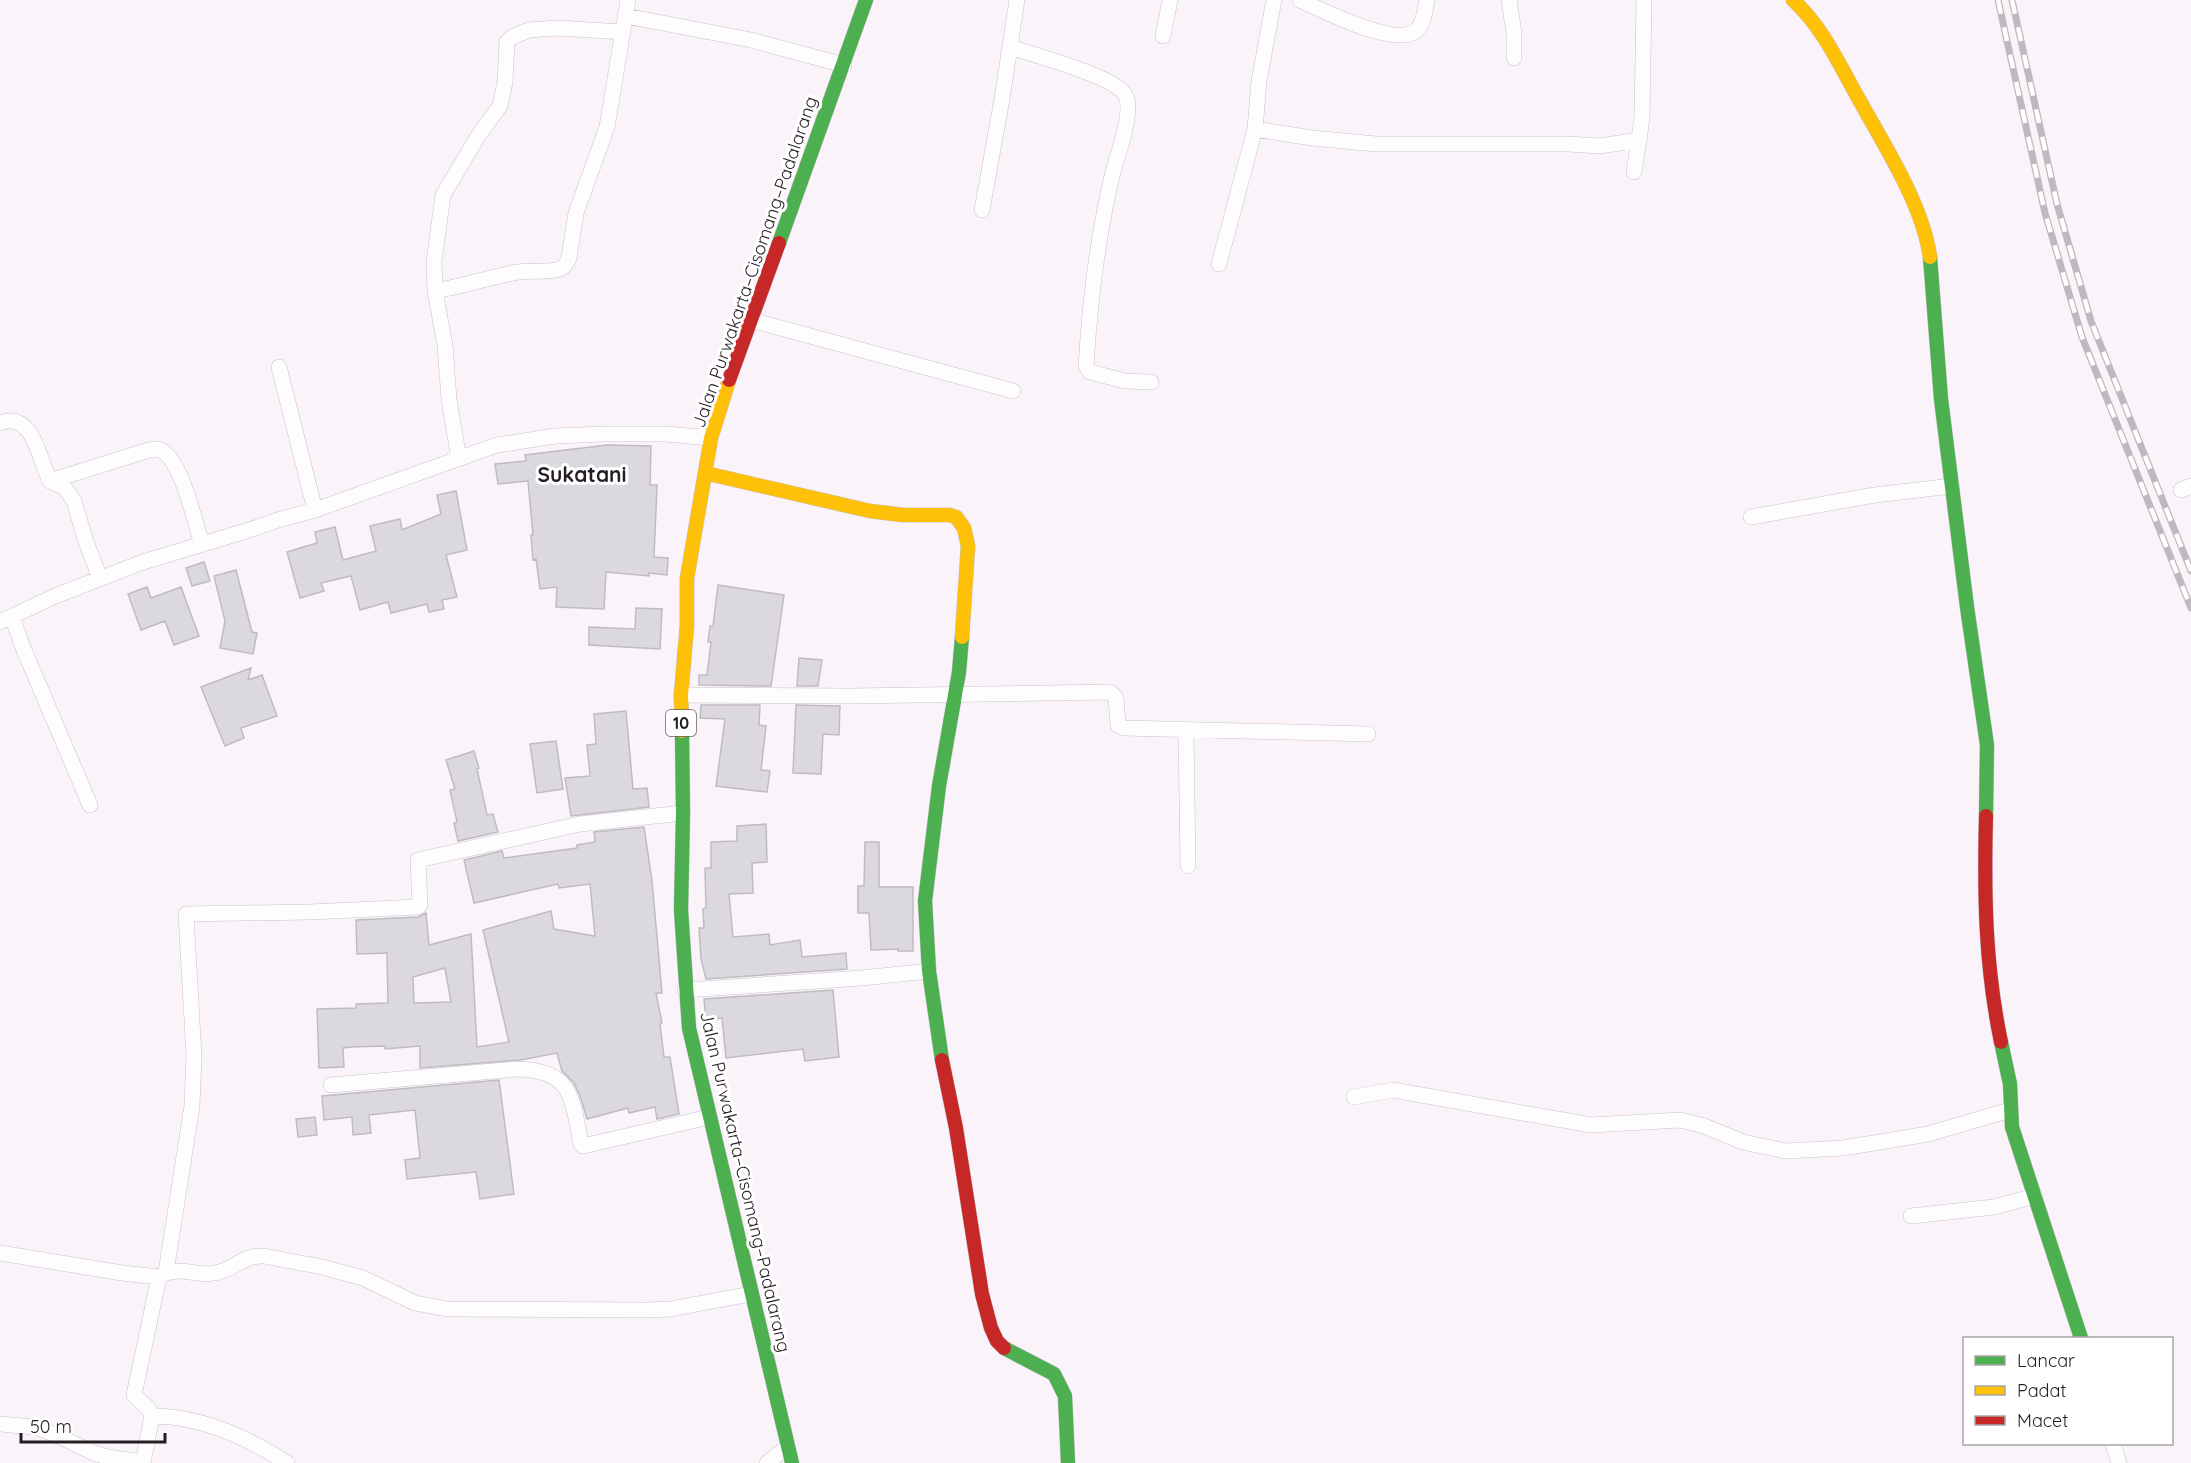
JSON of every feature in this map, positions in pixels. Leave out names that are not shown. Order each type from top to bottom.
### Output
[{"type":"main road","name":"Jalan Purwakarta–Cisomang–Padalarang","points":[[792,1463],[689,1028],[681,910],[683,813],[681,695],[687,625],[687,578],[711,438],[732,370],[866,0]]},
{"type":"main road","points":[[1793,0],[1803,9],[1830,47],[1890,155],[1923,225],[1932,269],[1941,399],[1987,745],[1984,900],[1992,999],[2010,1084],[2012,1127],[2081,1337]]},
{"type":"main road","points":[[705,473],[870,511],[903,515],[949,515],[957,517],[963,528],[968,546],[956,694],[939,786],[925,901],[929,971],[943,1068],[956,1128],[982,1294],[991,1328],[997,1341],[1007,1351],[1054,1374],[1062,1386],[1065,1396],[1068,1463]]},
{"type":"street","points":[[435,291],[490,280],[516,272],[559,270],[566,264],[576,213],[607,127],[628,0]]},
{"type":"street","points":[[982,210],[1017,0]]},
{"type":"street","points":[[1163,36],[1170,0]]},
{"type":"street","points":[[1219,264],[1255,129],[1259,81],[1274,0]]},
{"type":"street","points":[[1300,0],[1360,25],[1399,36],[1419,29],[1426,0]]},
{"type":"street","points":[[1509,0],[1513,25],[1514,58]]},
{"type":"street","points":[[1634,172],[1642,117],[1644,0]]},
{"type":"street","points":[[459,459],[448,400],[445,345],[435,291],[434,261],[443,195],[480,133],[500,106],[505,82],[507,42],[512,37],[529,30],[624,24],[751,40],[844,65]]},
{"type":"street","points":[[1010,47],[1092,74],[1116,86],[1127,98],[1128,108],[1124,131],[1106,202],[1092,300],[1086,366],[1090,372],[1125,381],[1151,382]]},
{"type":"street","points":[[1255,129],[1312,138],[1376,144],[1546,143],[1600,146],[1639,140]]},
{"type":"street","points":[[751,320],[1013,391]]},
{"type":"street","points":[[279,367],[315,510]]},
{"type":"street","points":[[0,423],[13,420],[22,424],[31,434],[50,482],[65,488],[74,501],[100,578]]},
{"type":"street","points":[[90,805],[24,650],[6,619],[100,578],[278,519],[315,510],[497,445],[555,436],[666,434],[711,438]]},
{"type":"street","points":[[50,482],[148,450],[158,449],[168,456],[179,473],[202,544]]},
{"type":"street","points":[[1751,517],[1875,495],[1952,486]]},
{"type":"street","points":[[681,695],[1110,692],[1116,698],[1118,725],[1121,727],[1186,731],[1368,734]]},
{"type":"street","points":[[1186,731],[1188,866]]},
{"type":"street","points":[[0,1424],[34,1427],[94,1453],[143,1462],[152,1416],[149,1409],[134,1395],[162,1275],[192,1106],[194,1056],[186,914],[417,907],[420,905],[418,860],[580,824],[683,813]]},
{"type":"street","points":[[685,990],[929,971]]},
{"type":"street","points":[[331,1085],[517,1069],[537,1070],[560,1080],[572,1103],[583,1146],[709,1117]]},
{"type":"street","points":[[1354,1097],[1393,1090],[1591,1125],[1681,1120],[1704,1126],[1743,1142],[1785,1151],[1843,1148],[1928,1134],[2010,1110]]},
{"type":"street","points":[[1911,1216],[1994,1207],[2035,1196]]},
{"type":"street","points":[[0,1253],[122,1274],[162,1275],[178,1270],[206,1275],[219,1273],[243,1259],[254,1255],[264,1256],[322,1267],[363,1278],[415,1304],[447,1309],[648,1310],[751,1294]]},
{"type":"street","points":[[152,1416],[172,1416],[199,1423],[256,1444],[286,1463]]},
{"type":"street","points":[[2114,1445],[2119,1463]]},
{"type":"street","points":[[767,1463],[787,1447]]},
{"type":"building","points":[[607,445],[651,446],[650,485],[657,485],[654,557],[668,558],[667,575],[649,573],[649,576],[606,572],[604,609],[556,607],[557,587],[540,589],[536,559],[533,560],[528,481],[498,484],[495,464],[526,461],[525,455]]},
{"type":"building","points":[[456,491],[467,550],[446,555],[457,597],[442,600],[444,609],[429,612],[427,604],[391,613],[388,602],[360,610],[351,576],[321,583],[324,591],[300,598],[287,552],[317,543],[315,532],[335,527],[343,560],[376,551],[370,526],[400,519],[402,530],[441,514],[437,495]]},
{"type":"building","points":[[204,562],[210,581],[192,586],[186,568]]},
{"type":"building","points":[[236,570],[252,632],[257,633],[253,654],[220,648],[225,621],[214,576]]},
{"type":"building","points":[[718,585],[784,595],[771,686],[699,685],[699,675],[707,675],[711,642],[708,642],[710,626],[713,626]]},
{"type":"building","points":[[147,587],[151,598],[181,587],[199,636],[174,645],[165,621],[141,630],[128,594]]},
{"type":"building","points":[[636,608],[662,609],[660,649],[589,645],[589,627],[635,629]]},
{"type":"building","points":[[799,658],[822,660],[818,686],[797,686]]},
{"type":"building","points":[[251,668],[248,680],[262,675],[277,716],[241,728],[244,738],[225,746],[201,687]]},
{"type":"building","points":[[701,705],[760,705],[759,725],[766,726],[761,770],[770,771],[767,792],[716,786],[725,719],[700,718]]},
{"type":"building","points":[[796,705],[840,706],[839,735],[823,734],[821,774],[793,773]]},
{"type":"building","points":[[626,711],[633,789],[647,788],[649,807],[571,816],[565,778],[590,776],[587,745],[596,744],[594,714]]},
{"type":"building","points":[[556,741],[563,789],[537,793],[530,744]]},
{"type":"building","points":[[474,751],[487,815],[493,814],[498,832],[458,841],[454,823],[457,822],[450,790],[455,789],[446,760]]},
{"type":"building","points":[[766,824],[767,862],[752,863],[753,893],[729,894],[733,937],[769,934],[770,945],[800,940],[802,957],[846,953],[847,969],[706,979],[701,959],[699,928],[704,928],[705,868],[711,868],[711,842],[737,841],[737,826]]},
{"type":"building","points":[[644,827],[652,881],[662,993],[656,993],[662,1023],[660,1024],[664,1057],[670,1057],[679,1114],[657,1119],[655,1107],[629,1113],[628,1108],[587,1119],[580,1096],[574,1083],[562,1071],[557,1053],[521,1060],[420,1068],[420,1046],[385,1049],[385,1046],[352,1047],[343,1048],[344,1067],[319,1068],[317,1009],[356,1008],[356,1004],[388,1003],[387,953],[357,954],[356,920],[418,917],[426,913],[429,945],[471,934],[477,1047],[509,1042],[483,930],[551,911],[554,929],[595,936],[590,884],[559,888],[558,884],[474,903],[464,860],[502,851],[504,858],[577,848],[577,845],[595,842],[594,832]],"holes":[[[445,968],[451,1002],[414,1003],[413,977]]]},
{"type":"building","points":[[865,842],[879,842],[879,887],[913,887],[913,951],[871,950],[869,913],[858,913],[858,886],[864,886]]},
{"type":"building","points":[[833,990],[839,1057],[805,1061],[803,1049],[726,1058],[722,1018],[706,1020],[704,999]]},
{"type":"building","points":[[499,1080],[514,1194],[480,1199],[476,1172],[407,1179],[405,1160],[420,1158],[415,1110],[369,1115],[371,1133],[353,1135],[352,1117],[324,1120],[322,1096]]},
{"type":"building","points":[[315,1117],[317,1135],[298,1137],[296,1119]]},
{"type":"railway","points":[[1998,0],[2045,213],[2082,337],[2191,608]]},
{"type":"railway","points":[[2012,0],[2057,204],[2091,321],[2191,571]]},
{"type":"traffic: fast","points":[[779,243],[866,0]]},
{"type":"traffic: fast","points":[[1930,257],[1941,399],[1987,745],[1986,816]]},
{"type":"traffic: fast","points":[[942,1060],[929,971],[925,901],[939,786],[959,672],[962,637]]},
{"type":"traffic: fast","points":[[682,731],[681,910],[689,1028],[792,1463]]},
{"type":"traffic: fast","points":[[2001,1042],[2010,1084],[2012,1127],[2081,1337]]},
{"type":"traffic: fast","points":[[1004,1348],[1054,1374],[1065,1396],[1068,1463]]},
{"type":"traffic: slow","points":[[1793,0],[1831,48],[1892,158],[1920,218],[1930,257]]},
{"type":"traffic: slow","points":[[682,731],[681,695],[687,625],[687,578],[711,438],[729,380]]},
{"type":"traffic: slow","points":[[705,473],[870,511],[956,517],[964,528],[968,546],[962,637]]},
{"type":"traffic: jam","points":[[729,380],[779,243]]},
{"type":"traffic: jam","points":[[1986,816],[1987,929],[1992,985],[2001,1042]]},
{"type":"traffic: jam","points":[[942,1060],[956,1128],[982,1294],[991,1328],[997,1341],[1004,1348]]},
{"type":"district","name":"Sukatani","points":[[582,475]]}]
